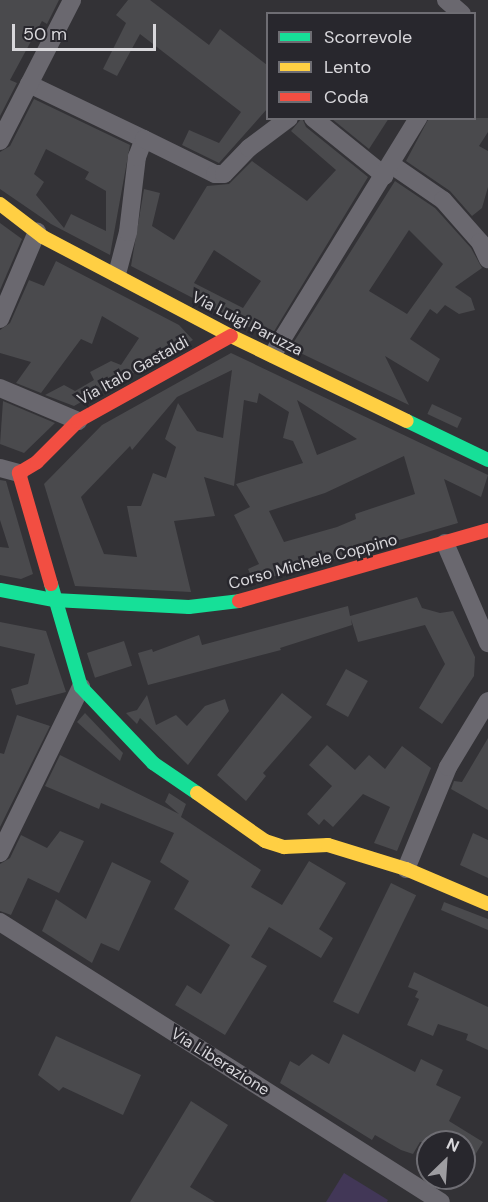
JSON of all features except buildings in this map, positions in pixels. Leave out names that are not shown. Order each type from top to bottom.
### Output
[{"type":"street","points":[[0,141],[72,0]]},
{"type":"street","points":[[29,84],[215,174],[224,174],[249,148],[287,120]]},
{"type":"street","points":[[316,120],[389,170],[443,200],[480,242],[488,259]]},
{"type":"street","points":[[273,354],[389,170],[417,120]]},
{"type":"street","points":[[117,274],[128,231],[132,186],[144,139]]},
{"type":"street","name":"Via Luigi Paruzza","points":[[0,204],[37,232],[231,336],[273,354],[488,460]]},
{"type":"street","points":[[0,319],[37,232]]},
{"type":"street","name":"Via Italo Gastaldi","points":[[19,472],[37,462],[78,421],[231,336]]},
{"type":"street","points":[[0,388],[78,421]]},
{"type":"street","points":[[0,468],[19,472],[54,600],[81,687],[153,762],[265,841],[284,847],[328,845],[406,868],[488,904]]},
{"type":"street","name":"Corso Michele Coppino","points":[[0,590],[54,600],[146,608],[189,608],[245,600],[488,530]]},
{"type":"street","points":[[445,543],[488,643]]},
{"type":"street","points":[[0,853],[81,687]]},
{"type":"street","points":[[406,868],[448,767],[488,701]]},
{"type":"street","name":"Via Liberazione","points":[[0,922],[441,1202]]},
{"type":"shaded area","points":[[344,1173],[388,1200],[387,1202],[326,1202]]},
{"type":"traffic: fast","points":[[407,421],[488,460]]},
{"type":"traffic: fast","points":[[51,584],[81,687],[153,763],[197,793]]},
{"type":"traffic: fast","points":[[0,590],[54,600],[189,607],[239,601]]},
{"type":"traffic: slow","points":[[0,204],[43,237],[231,336],[407,421]]},
{"type":"traffic: slow","points":[[197,793],[265,841],[284,847],[328,845],[406,869],[488,904]]},
{"type":"traffic: jam","points":[[51,584],[19,473],[37,462],[78,421],[231,336]]},
{"type":"traffic: jam","points":[[239,601],[488,530]]}]
